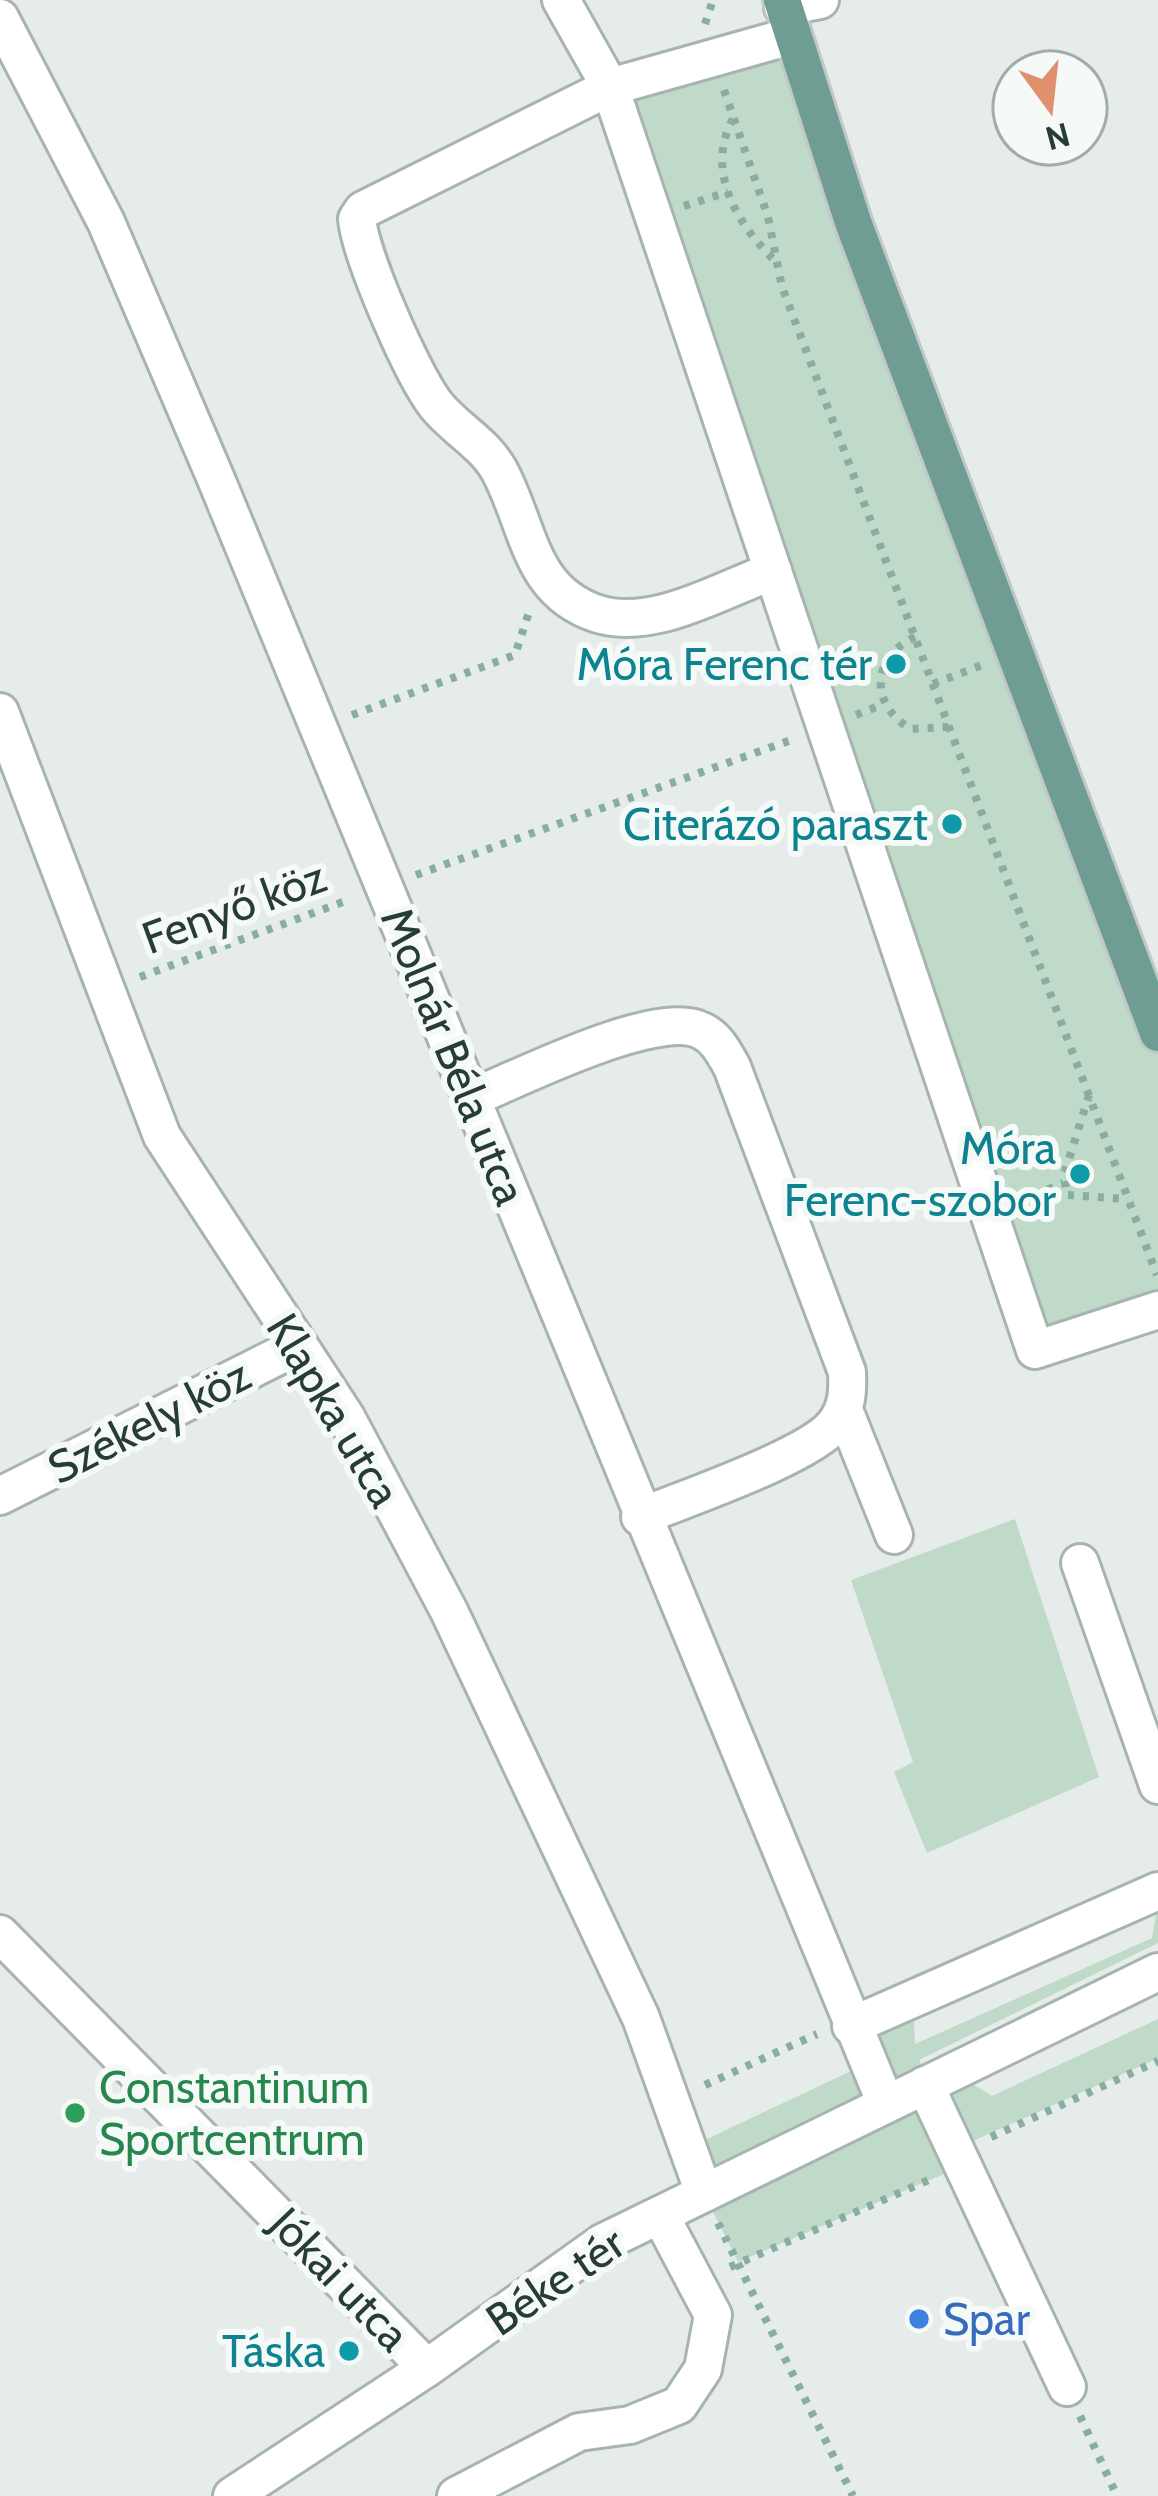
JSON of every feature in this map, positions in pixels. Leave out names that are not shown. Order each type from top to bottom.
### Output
[{"type":"main road","points":[[794,11],[853,221],[1158,1033]]},
{"type":"street","points":[[562,0],[610,87],[1035,1350],[1158,1310]]},
{"type":"street","points":[[773,572],[644,619],[621,619],[565,600],[541,576],[500,471],[480,444],[438,409],[421,383],[357,220],[363,210],[610,87],[794,11]]},
{"type":"street","name":"Molnár Béla utca","points":[[0,18],[106,222],[386,886],[640,1517],[886,2104]]},
{"type":"street","name":"Klapka utca","points":[[0,712],[162,1136],[346,1417],[449,1611],[641,2018],[672,2104]]},
{"type":"street","points":[[471,1098],[657,1025],[703,1030],[720,1046],[847,1372],[844,1410],[894,1535]]},
{"type":"street","name":"Székely köz","points":[[0,1496],[298,1346]]},
{"type":"street","points":[[640,1517],[814,1443],[844,1410]]},
{"type":"street","points":[[1080,1563],[1158,1785]]},
{"type":"street","points":[[850,2023],[1158,1891]]},
{"type":"street","name":"Jókai utca","points":[[0,1934],[427,2368]]},
{"type":"street","name":"Béke tér","points":[[232,2496],[427,2368],[602,2243],[1158,1972]]},
{"type":"street","points":[[926,2085],[1067,2387]]},
{"type":"street","points":[[672,2104],[704,2193]]},
{"type":"street","points":[[455,2496],[579,2432],[630,2426],[679,2405],[703,2369],[712,2314],[660,2215]]},
{"type":"path","points":[[720,77],[768,217],[774,260],[1158,1277]]},
{"type":"path","points":[[733,118],[722,138],[721,163],[728,192],[738,219],[774,260]]},
{"type":"path","points":[[319,727],[515,655],[541,576]]},
{"type":"path","points":[[915,637],[889,654],[882,668],[881,697],[887,711],[911,729],[950,727]]},
{"type":"path","points":[[933,684],[1013,653]]},
{"type":"path","name":"Fenyő köz","points":[[105,990],[826,727]]},
{"type":"path","points":[[1089,1095],[1064,1175],[1067,1195],[1128,1199]]},
{"type":"path","points":[[672,2104],[850,2023]]},
{"type":"path","points":[[704,2193],[853,2496]]},
{"type":"path","points":[[1067,2387],[1118,2496]]},
{"type":"green space","points":[[790,40],[1158,1041],[1158,1310],[1036,1350],[611,87]]},
{"type":"green space","points":[[1015,1519],[1099,1777],[927,1853],[894,1772],[913,1762],[851,1580]]},
{"type":"green space","points":[[1158,1903],[1158,1943],[919,2060],[930,2082],[953,2072],[992,2096],[1158,2019],[1158,2068],[1154,2060],[957,2148],[965,2165],[738,2262],[704,2194],[687,2103],[705,2140],[851,2071],[835,2034],[913,2000],[915,2044],[1152,1938]]},
{"type":"place","name":"Móra Ferenc tér","points":[[896,664]]},
{"type":"place","name":"Citerázó paraszt","points":[[952,824]]},
{"type":"place","name":"Móra Ferenc-szobor","points":[[1080,1174]]},
{"type":"place","name":"Constantinum Sportcentrum","points":[[75,2113]]},
{"type":"place","name":"Spar","points":[[919,2319]]},
{"type":"place","name":"Táska","points":[[349,2351]]}]
